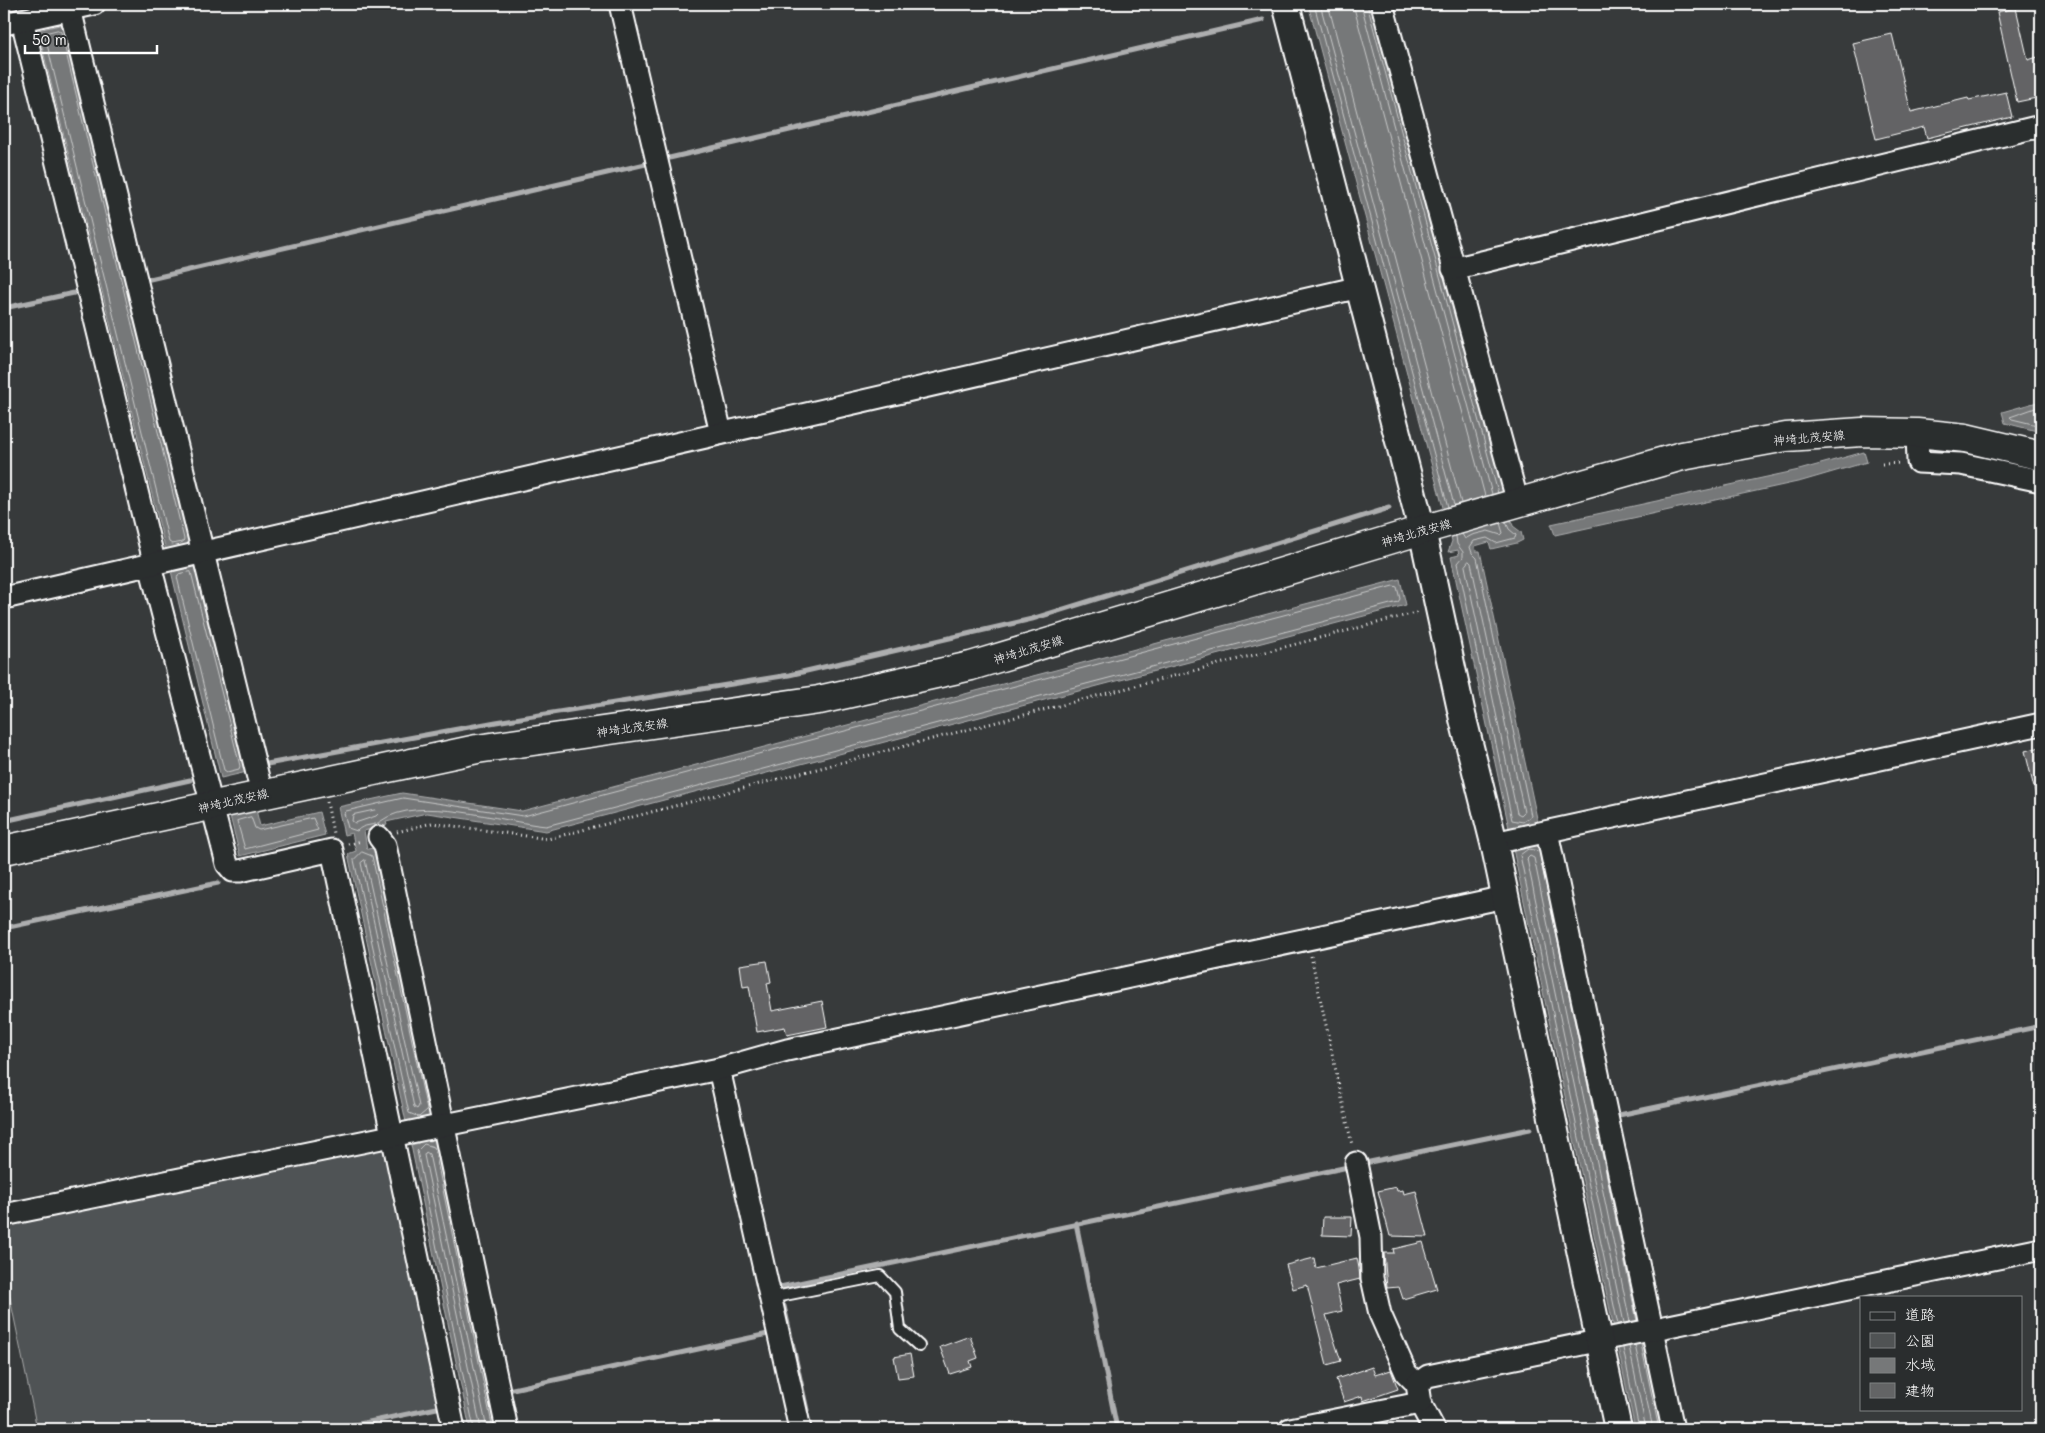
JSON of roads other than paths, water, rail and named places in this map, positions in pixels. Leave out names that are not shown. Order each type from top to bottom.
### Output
[{"type":"main road","name":"神埼北茂安線","points":[[4,850],[477,749],[819,700],[972,666],[1430,528],[1682,456],[1786,437],[1862,432],[1917,433],[1966,438],[2041,456]]},
{"type":"street","points":[[620,4],[722,434]]},
{"type":"street","points":[[1286,4],[1360,287],[1430,528],[1439,607],[1463,719],[1494,843],[1605,1340],[1618,1429]]},
{"type":"street","points":[[1382,4],[1518,503]]},
{"type":"street","points":[[262,794],[204,552],[82,6],[22,16],[151,547],[153,556],[150,565],[210,806],[227,864],[233,870],[240,871],[332,850],[454,1429]]},
{"type":"street","points":[[1453,269],[2041,126]]},
{"type":"street","points":[[4,598],[1360,287]]},
{"type":"street","points":[[1917,433],[1918,462],[1961,464],[2041,481]]},
{"type":"street","points":[[1494,843],[2041,724]]},
{"type":"street","points":[[1533,834],[1674,1429]]},
{"type":"street","points":[[379,837],[385,845],[429,1128],[507,1429]]},
{"type":"street","points":[[4,1215],[719,1069],[787,1050],[1505,897]]},
{"type":"street","points":[[719,1069],[800,1429]]},
{"type":"street","points":[[1356,1163],[1371,1237],[1372,1278],[1380,1314],[1406,1373],[1418,1393],[1434,1429]]},
{"type":"street","points":[[1290,1429],[1418,1393],[1428,1376],[2041,1249]]},
{"type":"lane","points":[[770,1298],[880,1276],[894,1292],[900,1329],[919,1346]]},
{"type":"water","points":[[1308,4],[1371,4],[1513,526],[1521,532],[1523,540],[1491,549],[1489,542],[1475,546],[1476,551],[1480,551],[1538,823],[1527,825],[1542,843],[1664,1429],[1635,1429],[1513,849],[1520,827],[1509,828],[1451,557],[1459,555],[1458,550],[1448,552],[1452,541]]},
{"type":"water","points":[[64,24],[191,545],[166,551],[38,30]]},
{"type":"water","points":[[2041,401],[2041,432],[2005,423],[2002,412]]},
{"type":"water","points":[[1864,452],[1867,462],[1802,481],[1555,535],[1551,524],[1799,470]]},
{"type":"water","points":[[196,565],[247,772],[221,778],[171,571]]},
{"type":"water","points":[[1400,579],[1406,605],[546,831],[427,813],[386,822],[387,825],[364,831],[367,849],[375,848],[433,1116],[424,1118],[429,1141],[438,1139],[498,1429],[470,1429],[411,1145],[419,1143],[414,1120],[406,1122],[348,854],[356,851],[352,833],[344,835],[338,807],[402,793],[522,811]]},
{"type":"water","points":[[256,810],[260,826],[319,812],[325,835],[240,856],[230,816]]},
{"type":"waterway","points":[[665,159],[1263,20]]},
{"type":"waterway","points":[[150,279],[650,163]]},
{"type":"waterway","points":[[4,308],[74,293]]},
{"type":"waterway","points":[[267,764],[496,722],[789,675],[1032,619],[1389,508]]},
{"type":"waterway","points":[[4,821],[190,780]]},
{"type":"waterway","points":[[4,928],[218,883]]},
{"type":"waterway","points":[[1619,1115],[2041,1026]]},
{"type":"waterway","points":[[1365,1163],[1530,1129]]},
{"type":"waterway","points":[[780,1287],[1348,1167]]},
{"type":"waterway","points":[[1076,1223],[1117,1429]]},
{"type":"waterway","points":[[784,1306],[807,1410]]},
{"type":"waterway","points":[[508,1390],[768,1334]]},
{"type":"waterway","points":[[335,1429],[437,1408]]}]
